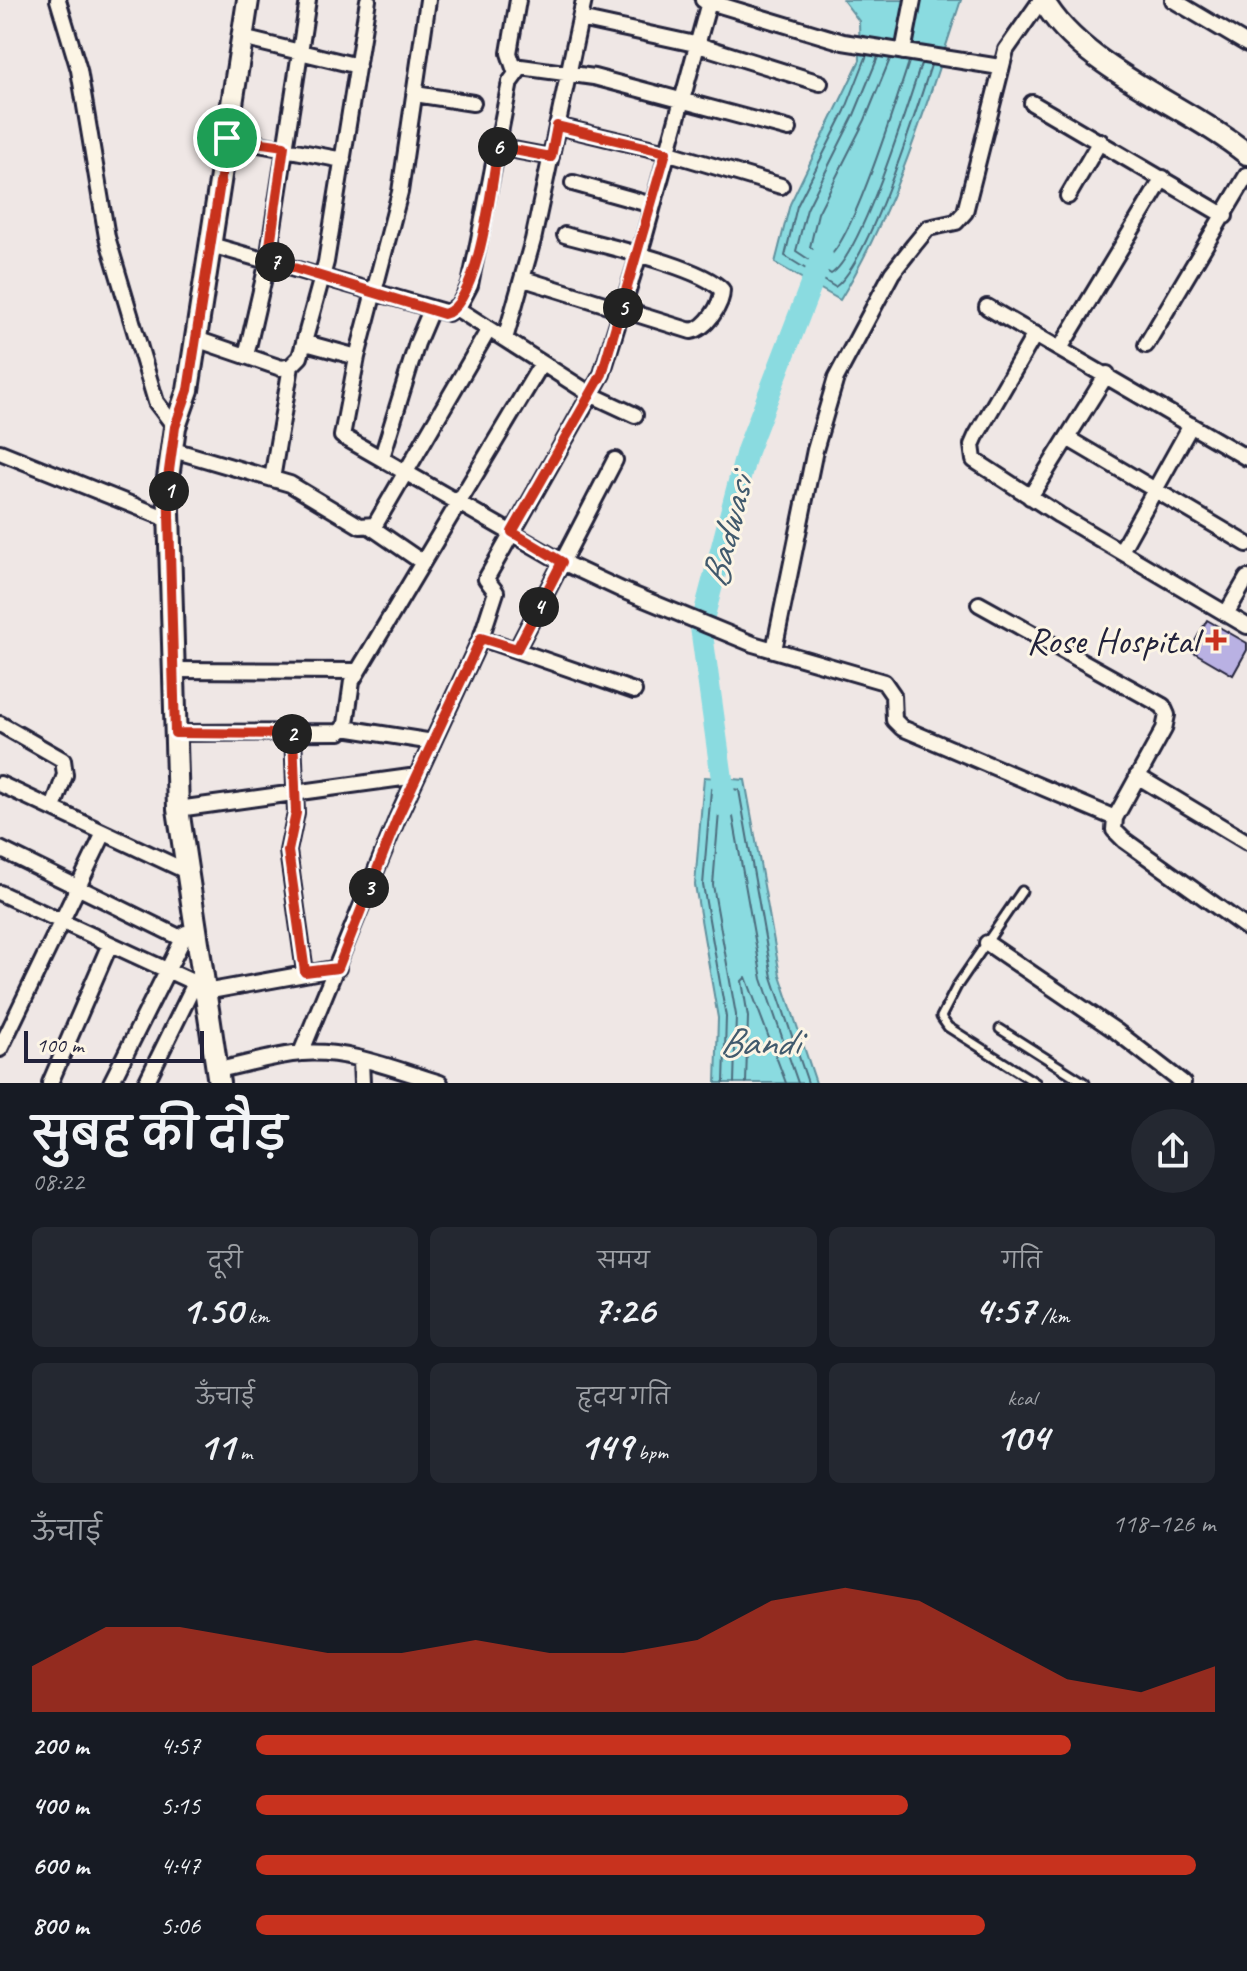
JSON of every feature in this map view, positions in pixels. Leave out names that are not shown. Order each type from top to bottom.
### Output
[{"type":"street","points":[[58,0],[81,82],[107,237],[156,402],[175,427]]},
{"type":"street","points":[[248,0],[188,390],[170,449],[178,809],[200,981],[218,1077],[301,1053],[361,1061],[440,1083]]},
{"type":"street","points":[[246,356],[268,260],[308,0]]},
{"type":"street","points":[[272,479],[291,366],[306,343],[321,276],[368,0]]},
{"type":"street","points":[[428,0],[400,192],[341,432],[349,441],[407,470],[562,562],[753,644],[884,682],[893,695],[892,715],[902,728],[1115,818]]},
{"type":"street","points":[[211,245],[444,314],[456,308],[470,285],[515,71],[509,53],[518,0]]},
{"type":"street","points":[[505,339],[524,279],[584,0]]},
{"type":"street","points":[[899,52],[913,0]]},
{"type":"street","points":[[774,650],[829,397],[853,344],[892,273],[928,228],[956,222],[970,203],[1000,67],[1010,43],[1042,0],[1055,21],[1079,44],[1198,118],[1247,154]]},
{"type":"street","points":[[1173,0],[1247,44]]},
{"type":"street","points":[[301,1053],[417,776],[481,638],[496,592],[486,579],[592,395],[639,255],[706,1],[739,6],[843,42],[1000,67]]},
{"type":"street","points":[[580,19],[695,44],[820,83]]},
{"type":"street","points":[[242,38],[358,66]]},
{"type":"street","points":[[515,71],[530,66],[569,71],[789,129]]},
{"type":"street","points":[[415,94],[473,103]]},
{"type":"street","points":[[1032,103],[1225,216]]},
{"type":"street","points":[[557,126],[666,152],[781,186]]},
{"type":"street","points":[[227,138],[284,146],[343,160]]},
{"type":"street","points":[[1068,196],[1100,141]]},
{"type":"street","points":[[498,147],[551,157]]},
{"type":"street","points":[[1146,345],[1247,175]]},
{"type":"street","points":[[1061,347],[1163,178]]},
{"type":"street","points":[[573,183],[652,205]]},
{"type":"street","points":[[524,279],[691,331],[705,325],[721,299],[722,290],[715,283],[639,255],[565,235]]},
{"type":"street","points":[[987,307],[1061,347],[1247,458]]},
{"type":"street","points":[[456,308],[592,395],[635,415]]},
{"type":"street","points":[[382,457],[417,343],[431,310]]},
{"type":"street","points":[[371,527],[377,523],[489,329]]},
{"type":"street","points":[[1035,334],[972,445],[972,454],[980,466],[1247,626]]},
{"type":"street","points":[[196,339],[276,367],[291,366]]},
{"type":"street","points":[[306,343],[357,357]]},
{"type":"street","points":[[175,733],[336,734],[344,728],[349,690],[358,671],[542,363]]},
{"type":"street","points":[[1030,497],[1107,374]]},
{"type":"street","points":[[1121,551],[1191,425]]},
{"type":"street","points":[[1067,438],[1247,544]]},
{"type":"street","points":[[170,449],[300,489],[360,526],[371,527],[422,562]]},
{"type":"street","points":[[1,455],[170,520]]},
{"type":"street","points":[[517,649],[615,460]]},
{"type":"street","points":[[1226,614],[1247,578]]},
{"type":"street","points":[[979,604],[1163,706],[1167,715],[1164,729],[1115,818],[1114,830],[1247,928]]},
{"type":"street","points":[[481,638],[634,691]]},
{"type":"street","points":[[173,670],[358,671]]},
{"type":"street","points":[[0,724],[63,760],[65,775],[53,808]]},
{"type":"street","points":[[344,728],[433,742]]},
{"type":"street","points":[[293,734],[296,813],[288,851],[305,972]]},
{"type":"street","points":[[178,809],[417,776]]},
{"type":"street","points":[[1137,776],[1247,842]]},
{"type":"street","points":[[0,784],[186,871]]},
{"type":"street","points":[[0,1049],[104,833]]},
{"type":"street","points":[[0,849],[183,939]]},
{"type":"street","points":[[1,895],[167,970],[200,981],[338,968]]},
{"type":"street","points":[[111,1083],[193,918]]},
{"type":"street","points":[[987,943],[1116,1031],[1183,1083]]},
{"type":"street","points":[[50,1083],[110,944]]},
{"type":"street","points":[[146,1083],[200,981]]},
{"type":"street","points":[[361,1061],[362,1083]]},
{"type":"lane","points":[[1022,891],[941,1017],[948,1027],[1036,1083]]},
{"type":"lane","points":[[1000,1029],[1085,1083]]},
{"type":"water","points":[[843,0],[961,0],[894,191],[840,300],[775,263],[790,204],[860,60],[859,21]]},
{"type":"water","name":"Bandi","points":[[704,777],[745,780],[780,975],[816,1083],[716,1083],[718,1018],[695,885]]},
{"type":"building","points":[[1207,620],[1247,643],[1247,650],[1233,675],[1190,650]]},
{"type":"waterway","name":"Badwasi","points":[[726,808],[701,627],[747,451],[822,256]]},
{"type":"place","name":"Rose Hospital","points":[[1216,640]]},
{"type":"route","points":[[557,126],[666,152],[643,242],[602,374],[512,532],[562,562],[517,649],[481,638],[397,819],[338,968],[305,972],[288,851],[296,813],[293,734],[175,733],[168,478],[170,449],[188,390],[227,138],[284,146],[268,260],[439,314],[452,312],[470,285],[498,147],[551,157],[557,126]]}]
